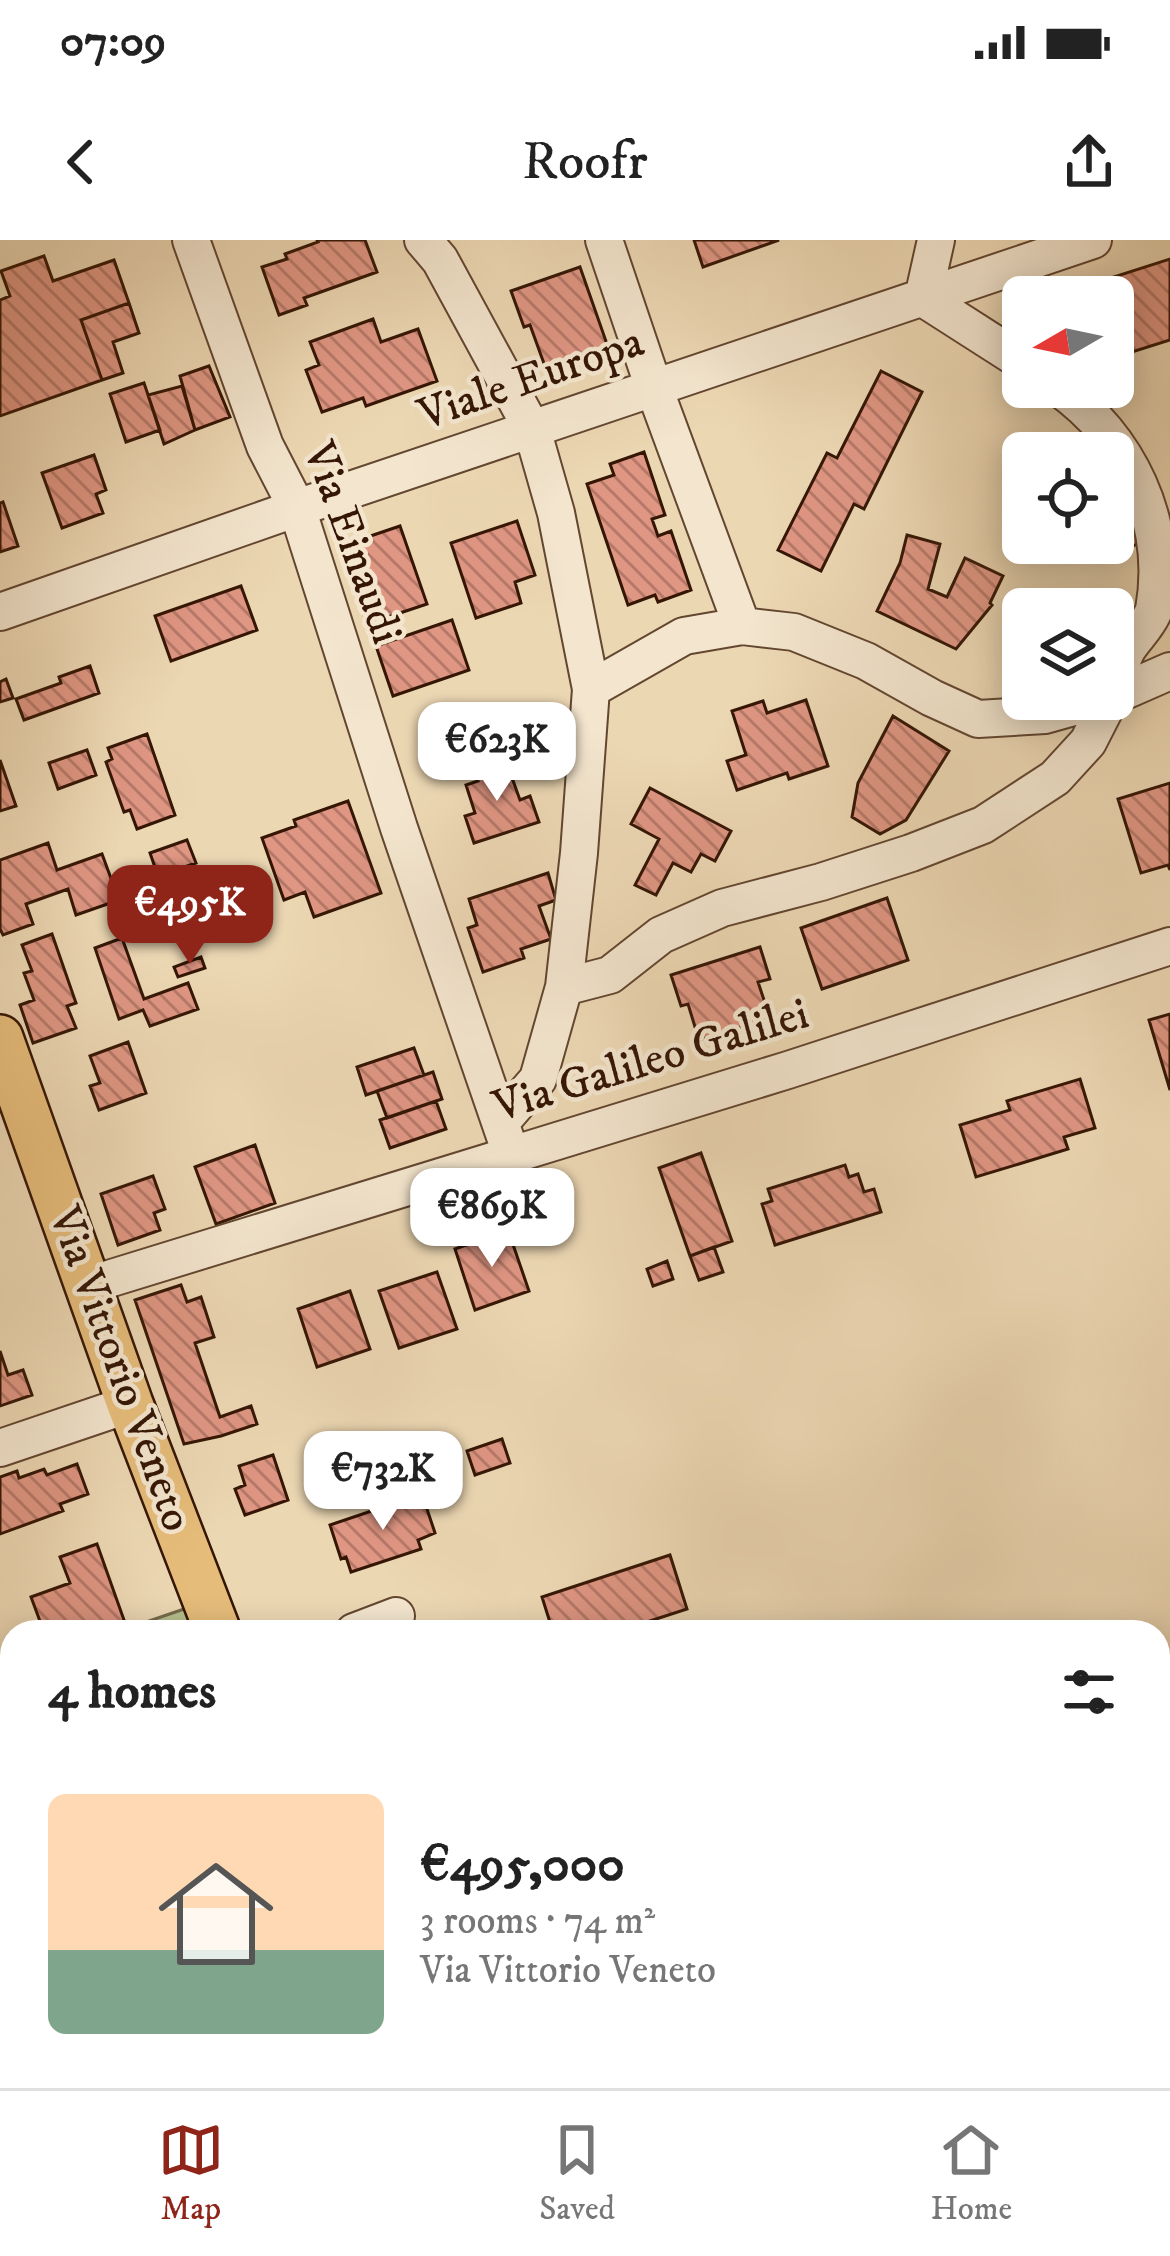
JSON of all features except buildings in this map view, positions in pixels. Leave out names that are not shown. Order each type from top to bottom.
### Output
[{"type":"main road","name":"Via Vittorio Veneto","points":[[0,1038],[130,1404],[213,1620]]},
{"type":"street","name":"Via Einaudi","points":[[191,240],[265,446],[297,508],[399,828],[506,1138]]},
{"type":"street","points":[[423,240],[440,260],[532,429],[556,513],[591,689],[564,987],[538,1079],[506,1138]]},
{"type":"street","points":[[604,240],[742,626]]},
{"type":"street","points":[[936,240],[923,298],[1002,349]]},
{"type":"street","name":"Viale Europa","points":[[0,612],[1093,240]]},
{"type":"street","points":[[1083,408],[1129,452],[1154,495],[1163,531],[1164,573],[1154,612],[1134,640]]},
{"type":"street","points":[[591,689],[684,636],[742,626],[794,632],[866,661],[978,719],[1002,718]]},
{"type":"street","points":[[1134,687],[1170,671]]},
{"type":"street","points":[[564,987],[610,975],[662,934],[722,908],[821,882],[983,825],[1055,778],[1088,742],[1099,720]]},
{"type":"street","name":"Via Galileo Galilei","points":[[89,1285],[506,1138],[788,1070],[1170,946]]},
{"type":"street","points":[[0,1448],[130,1404]]},
{"type":"street","points":[[386,1620],[396,1616]]},
{"type":"green space","points":[[190,1607],[195,1620],[152,1620]]}]
